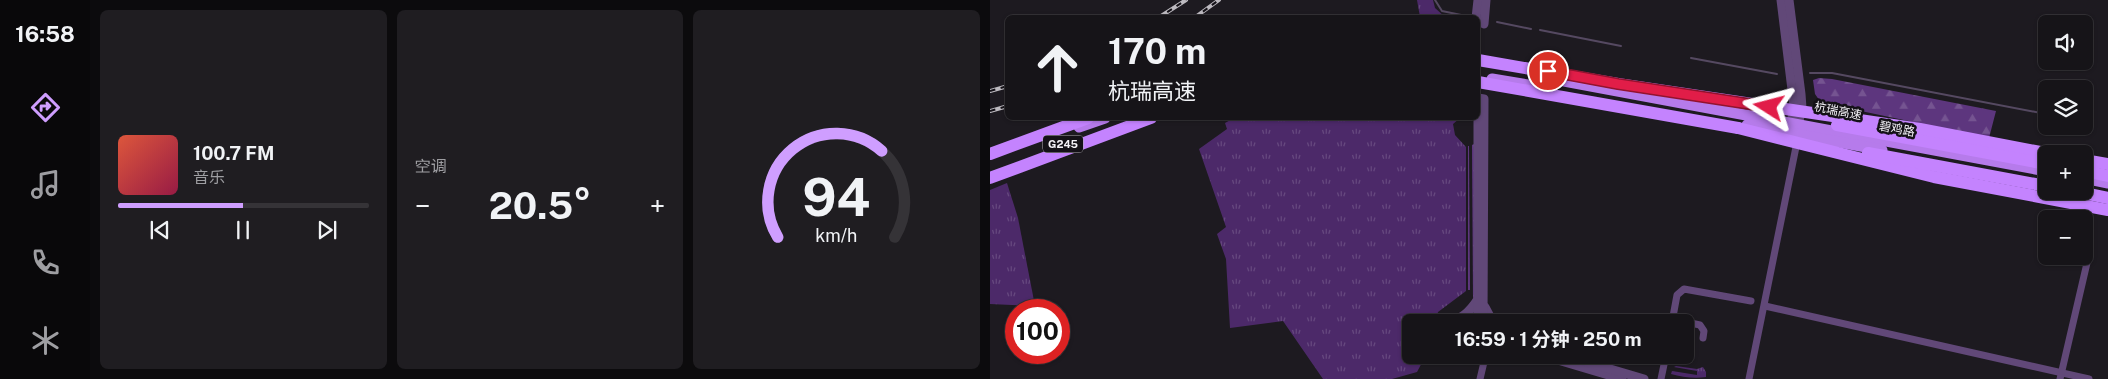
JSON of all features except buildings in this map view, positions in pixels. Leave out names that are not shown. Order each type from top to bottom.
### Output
[{"type":"highway","name":"杭瑞高速","points":[[1480,60],[1618,84],[2038,163]]},
{"type":"highway","name":"碧鸡路","points":[[1480,66],[1796,128],[2038,178]]},
{"type":"highway","name":"碧鸡路","points":[[1480,77],[1796,128],[2038,170]]},
{"type":"highway","points":[[1480,82],[1738,128],[2038,184]]},
{"type":"highway","points":[[1618,84],[1920,129],[2038,152]]},
{"type":"highway","points":[[990,154],[1083,120]]},
{"type":"highway","name":"G245","points":[[990,160],[1100,120]]},
{"type":"highway","name":"G245","points":[[990,172],[1131,120]]},
{"type":"highway","points":[[990,178],[1146,120]]},
{"type":"highway","points":[[1738,128],[1934,177],[2108,210]]},
{"type":"highway","points":[[2093,162],[2108,164]]},
{"type":"highway","points":[[2093,174],[2108,176]]},
{"type":"highway","points":[[2093,180],[2108,183]]},
{"type":"highway","points":[[2093,189],[2108,192]]},
{"type":"highway","points":[[2093,195],[2108,198]]},
{"type":"street","points":[[1476,15],[1478,0]]},
{"type":"street","points":[[1481,24],[1486,0]]},
{"type":"street","points":[[1781,0],[1796,128]]},
{"type":"street","points":[[1749,379],[1765,306],[1796,128],[1802,108],[1788,0]]},
{"type":"street","points":[[1479,314],[1481,301],[1484,99],[1480,98]]},
{"type":"street","points":[[1478,120],[1482,314]]},
{"type":"street","points":[[2060,376],[2087,265]]},
{"type":"street","points":[[1673,314],[1677,295],[1684,289],[1751,300]]},
{"type":"street","points":[[1465,314],[1481,301]]},
{"type":"street","points":[[1481,301],[1488,314]]},
{"type":"street","points":[[1765,306],[2060,376],[2089,379]]},
{"type":"street","points":[[1694,323],[1700,324],[1704,331],[1703,338]]},
{"type":"street","points":[[1480,379],[1483,364]]},
{"type":"street","points":[[1571,364],[1622,379]]},
{"type":"street","points":[[1593,364],[1644,379]]},
{"type":"street","points":[[1661,379],[1664,364]]},
{"type":"green space","points":[[1417,0],[1433,0],[1435,8],[1443,15],[1420,15]]},
{"type":"green space","points":[[1819,78],[1996,111],[1989,138],[1861,111],[1824,107],[1815,94],[1813,80]]},
{"type":"green space","points":[[1230,120],[1458,120],[1453,124],[1455,135],[1466,147],[1466,291],[1437,314],[1402,314],[1402,364],[1421,364],[1417,372],[1392,379],[1323,379],[1283,321],[1230,328],[1226,259],[1217,234],[1226,227],[1199,149],[1227,129],[1225,123]]},
{"type":"green space","points":[[1474,144],[1475,297],[1473,298],[1472,145]]},
{"type":"green space","points":[[1469,146],[1470,290],[1468,290]]},
{"type":"green space","points":[[1007,183],[1018,218],[1034,299],[1005,299],[1005,305],[990,304],[990,190]]},
{"type":"green space","points":[[1674,367],[1697,369],[1703,367],[1706,377],[1697,378],[1671,374],[1672,371],[1697,375],[1697,371]]},
{"type":"waterway","points":[[1435,0],[1442,11],[1461,15]]},
{"type":"waterway","points":[[1497,22],[1531,29]]},
{"type":"waterway","points":[[1540,30],[1621,46]]},
{"type":"waterway","points":[[1691,58],[1777,74]]},
{"type":"waterway","points":[[1810,73],[1832,73],[2038,112]]},
{"type":"railway","points":[[1163,15],[1186,0]]},
{"type":"railway","points":[[1198,15],[1219,0]]},
{"type":"railway","points":[[990,91],[1005,87]]},
{"type":"railway","points":[[990,111],[1005,107]]},
{"type":"route","points":[[1548,71],[1618,84],[1769,107]]}]
